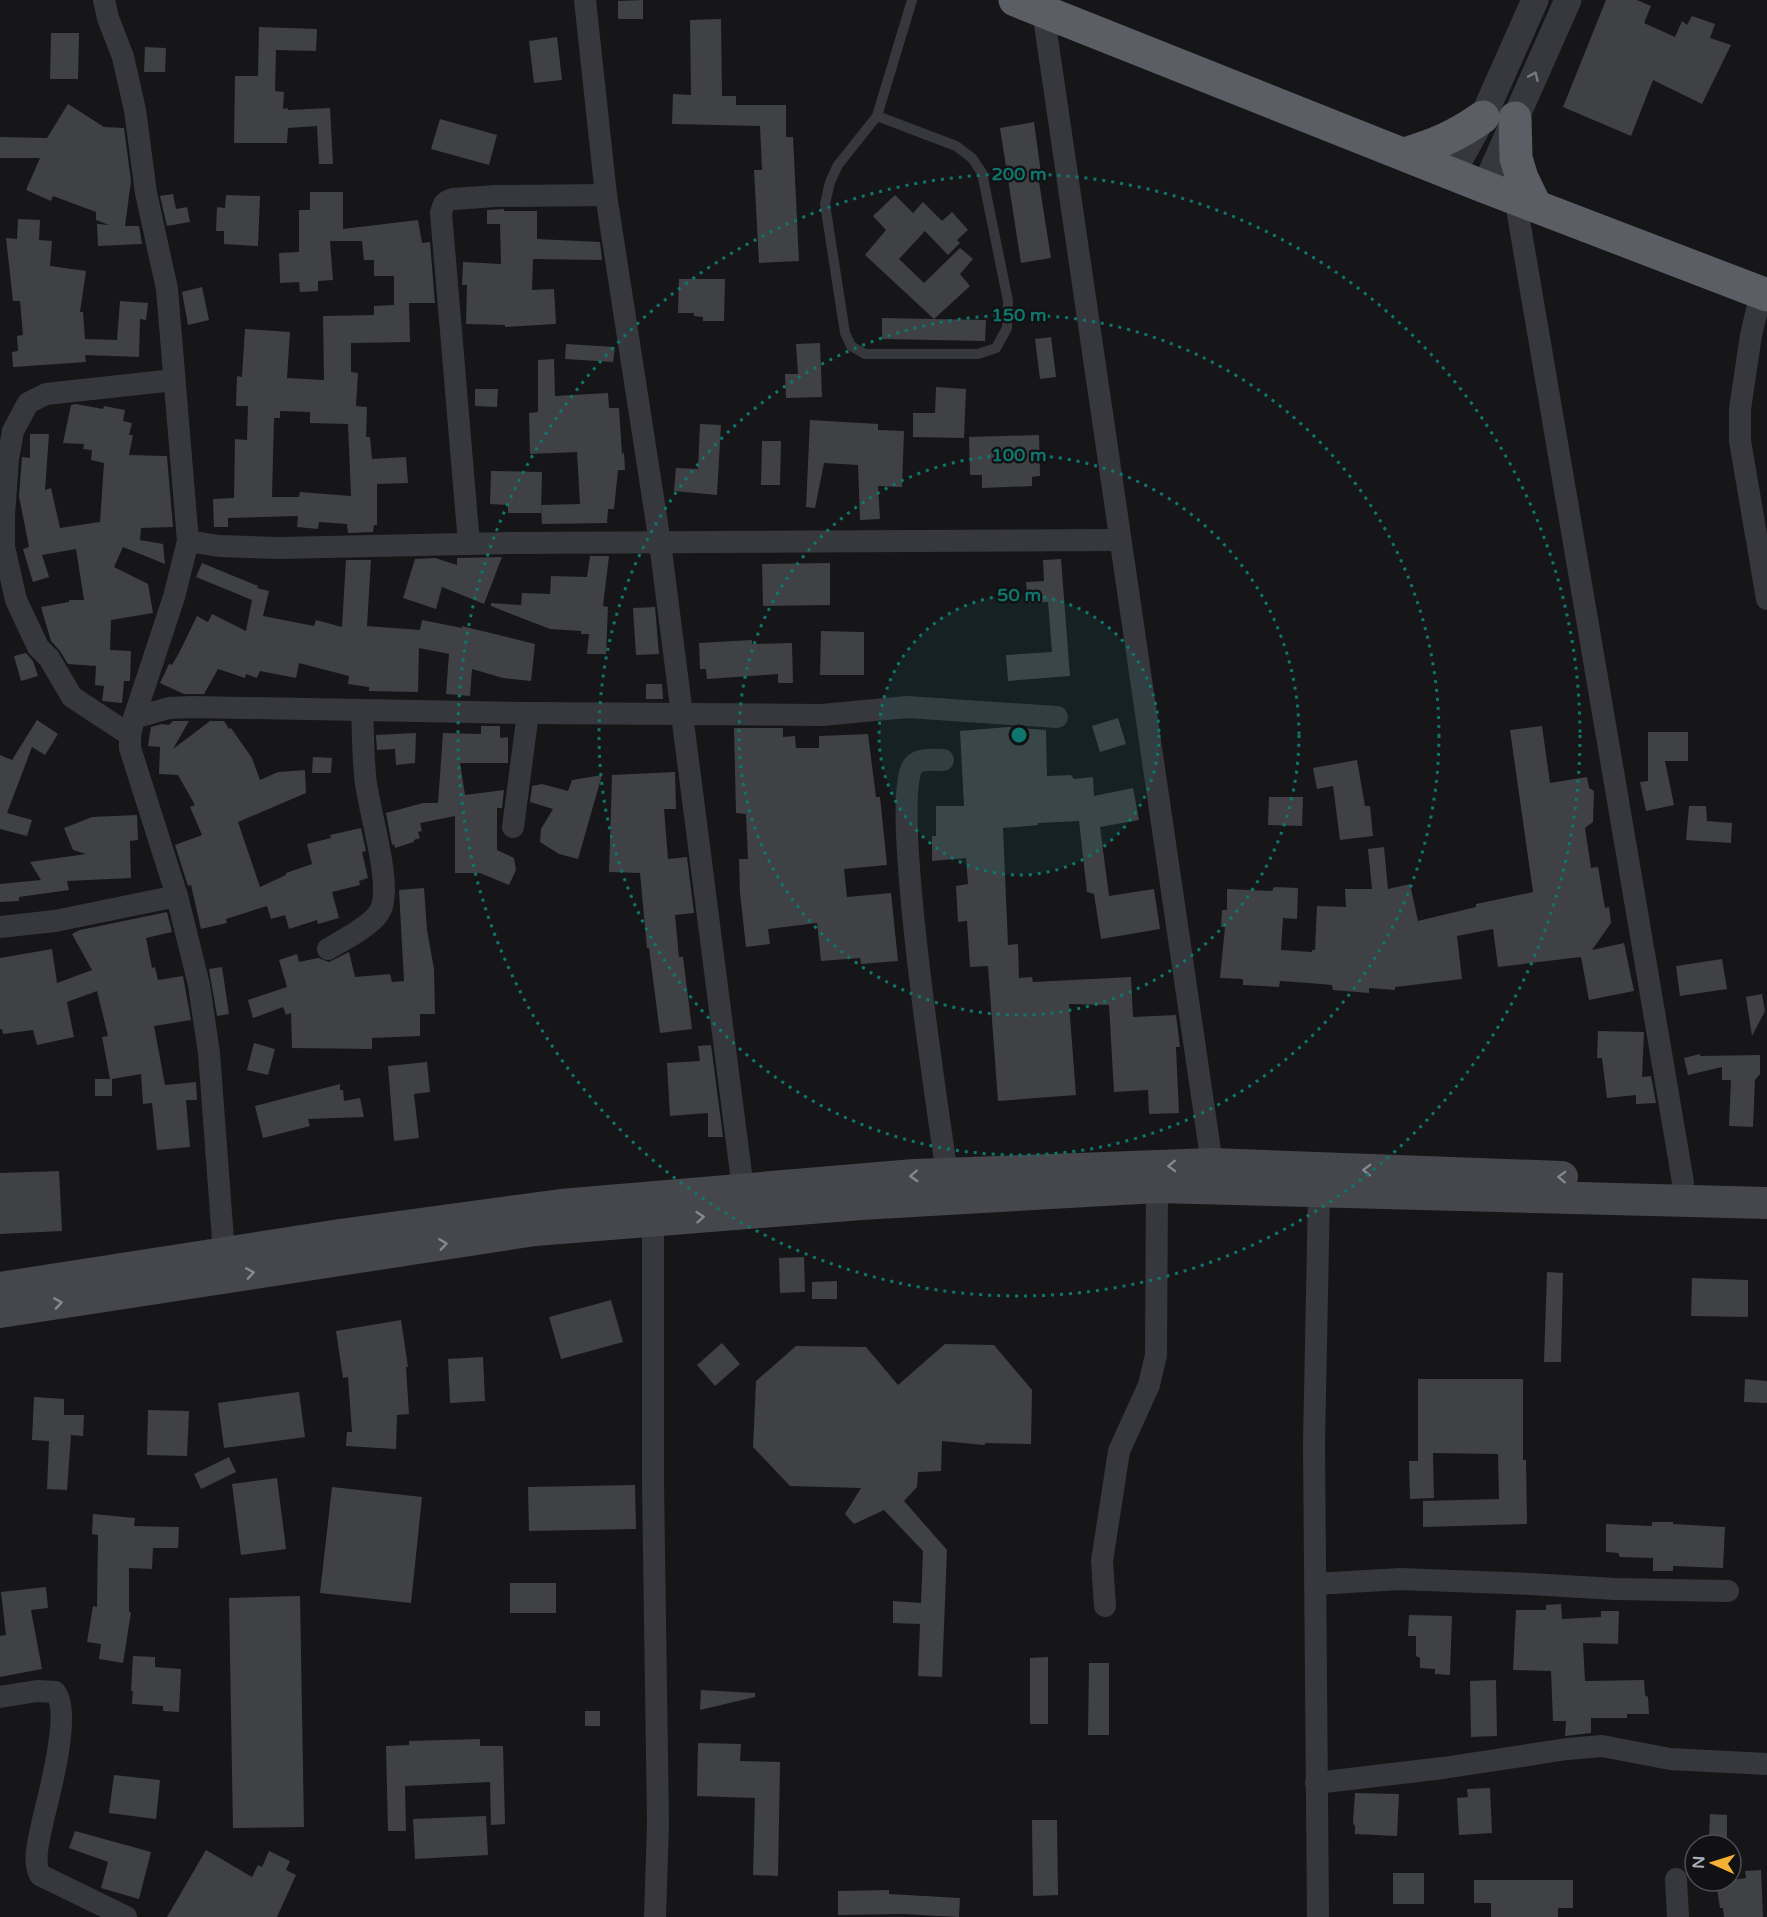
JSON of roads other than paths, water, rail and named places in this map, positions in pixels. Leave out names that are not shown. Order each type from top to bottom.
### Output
[{"type":"highway","points":[[1029,5],[1485,187],[1764,294]]},
{"type":"highway","points":[[1404,154],[1433,146],[1457,135],[1483,117]]},
{"type":"highway","points":[[1515,118],[1516,158],[1525,201]]},
{"type":"main road","points":[[0,1312],[535,1230],[743,1190],[947,1174],[1212,1176],[1700,1188],[1767,1203]]},
{"type":"main road","points":[[0,1288],[224,1253],[561,1205],[653,1209],[861,1204],[1156,1187],[1212,1176],[1319,1193],[1700,1188],[1767,1184]]},
{"type":"street","points":[[104,0],[108,18],[123,57],[135,110],[146,193],[166,290],[188,541],[174,597],[132,727],[130,748],[177,896],[199,985],[209,1053],[224,1253]]},
{"type":"street","points":[[585,0],[606,195],[660,543],[743,1190]]},
{"type":"street","points":[[1452,173],[1483,117],[1535,0]]},
{"type":"street","points":[[1485,187],[1568,0]]},
{"type":"street","points":[[1029,5],[1120,540],[1212,1176]]},
{"type":"street","points":[[470,544],[442,205],[453,199],[485,197],[606,195]]},
{"type":"street","points":[[1525,201],[1700,1188]]},
{"type":"street","points":[[1764,294],[1751,335],[1740,409],[1740,441],[1767,599]]},
{"type":"street","points":[[132,727],[72,697],[49,658],[38,647],[25,621],[16,600],[4,547],[8,459],[13,431],[28,403],[46,394],[174,380]]},
{"type":"street","points":[[188,541],[219,546],[280,548],[470,544],[1120,540]]},
{"type":"street","points":[[146,682],[169,708]]},
{"type":"street","points":[[132,727],[169,708],[822,715],[907,707],[1057,717]]},
{"type":"street","points":[[328,948],[368,924],[379,914],[384,903],[383,872],[365,775],[362,710]]},
{"type":"street","points":[[513,827],[528,713]]},
{"type":"street","points":[[943,760],[920,761],[912,766],[907,782],[907,828],[918,961],[947,1174]]},
{"type":"street","points":[[0,927],[55,921],[177,896]]},
{"type":"street","points":[[1105,1606],[1102,1561],[1119,1451],[1149,1385],[1156,1355],[1156,1187]]},
{"type":"street","points":[[1318,1917],[1314,1444],[1319,1193]]},
{"type":"street","points":[[653,1209],[653,1483],[658,1824],[655,1917]]},
{"type":"street","points":[[1315,1584],[1401,1579],[1615,1589],[1728,1591]]},
{"type":"street","points":[[0,1697],[37,1691],[55,1692],[60,1698],[61,1729],[36,1864],[40,1875],[126,1917]]},
{"type":"street","points":[[1316,1783],[1602,1746],[1670,1759],[1767,1764]]},
{"type":"street","points":[[1676,1879],[1678,1917]]},
{"type":"lane","points":[[876,116],[956,146],[972,158],[982,173],[1008,301],[1007,328],[996,348],[978,354],[865,354],[851,346],[845,333],[825,204],[830,182],[838,165],[876,116],[912,0]]}]
